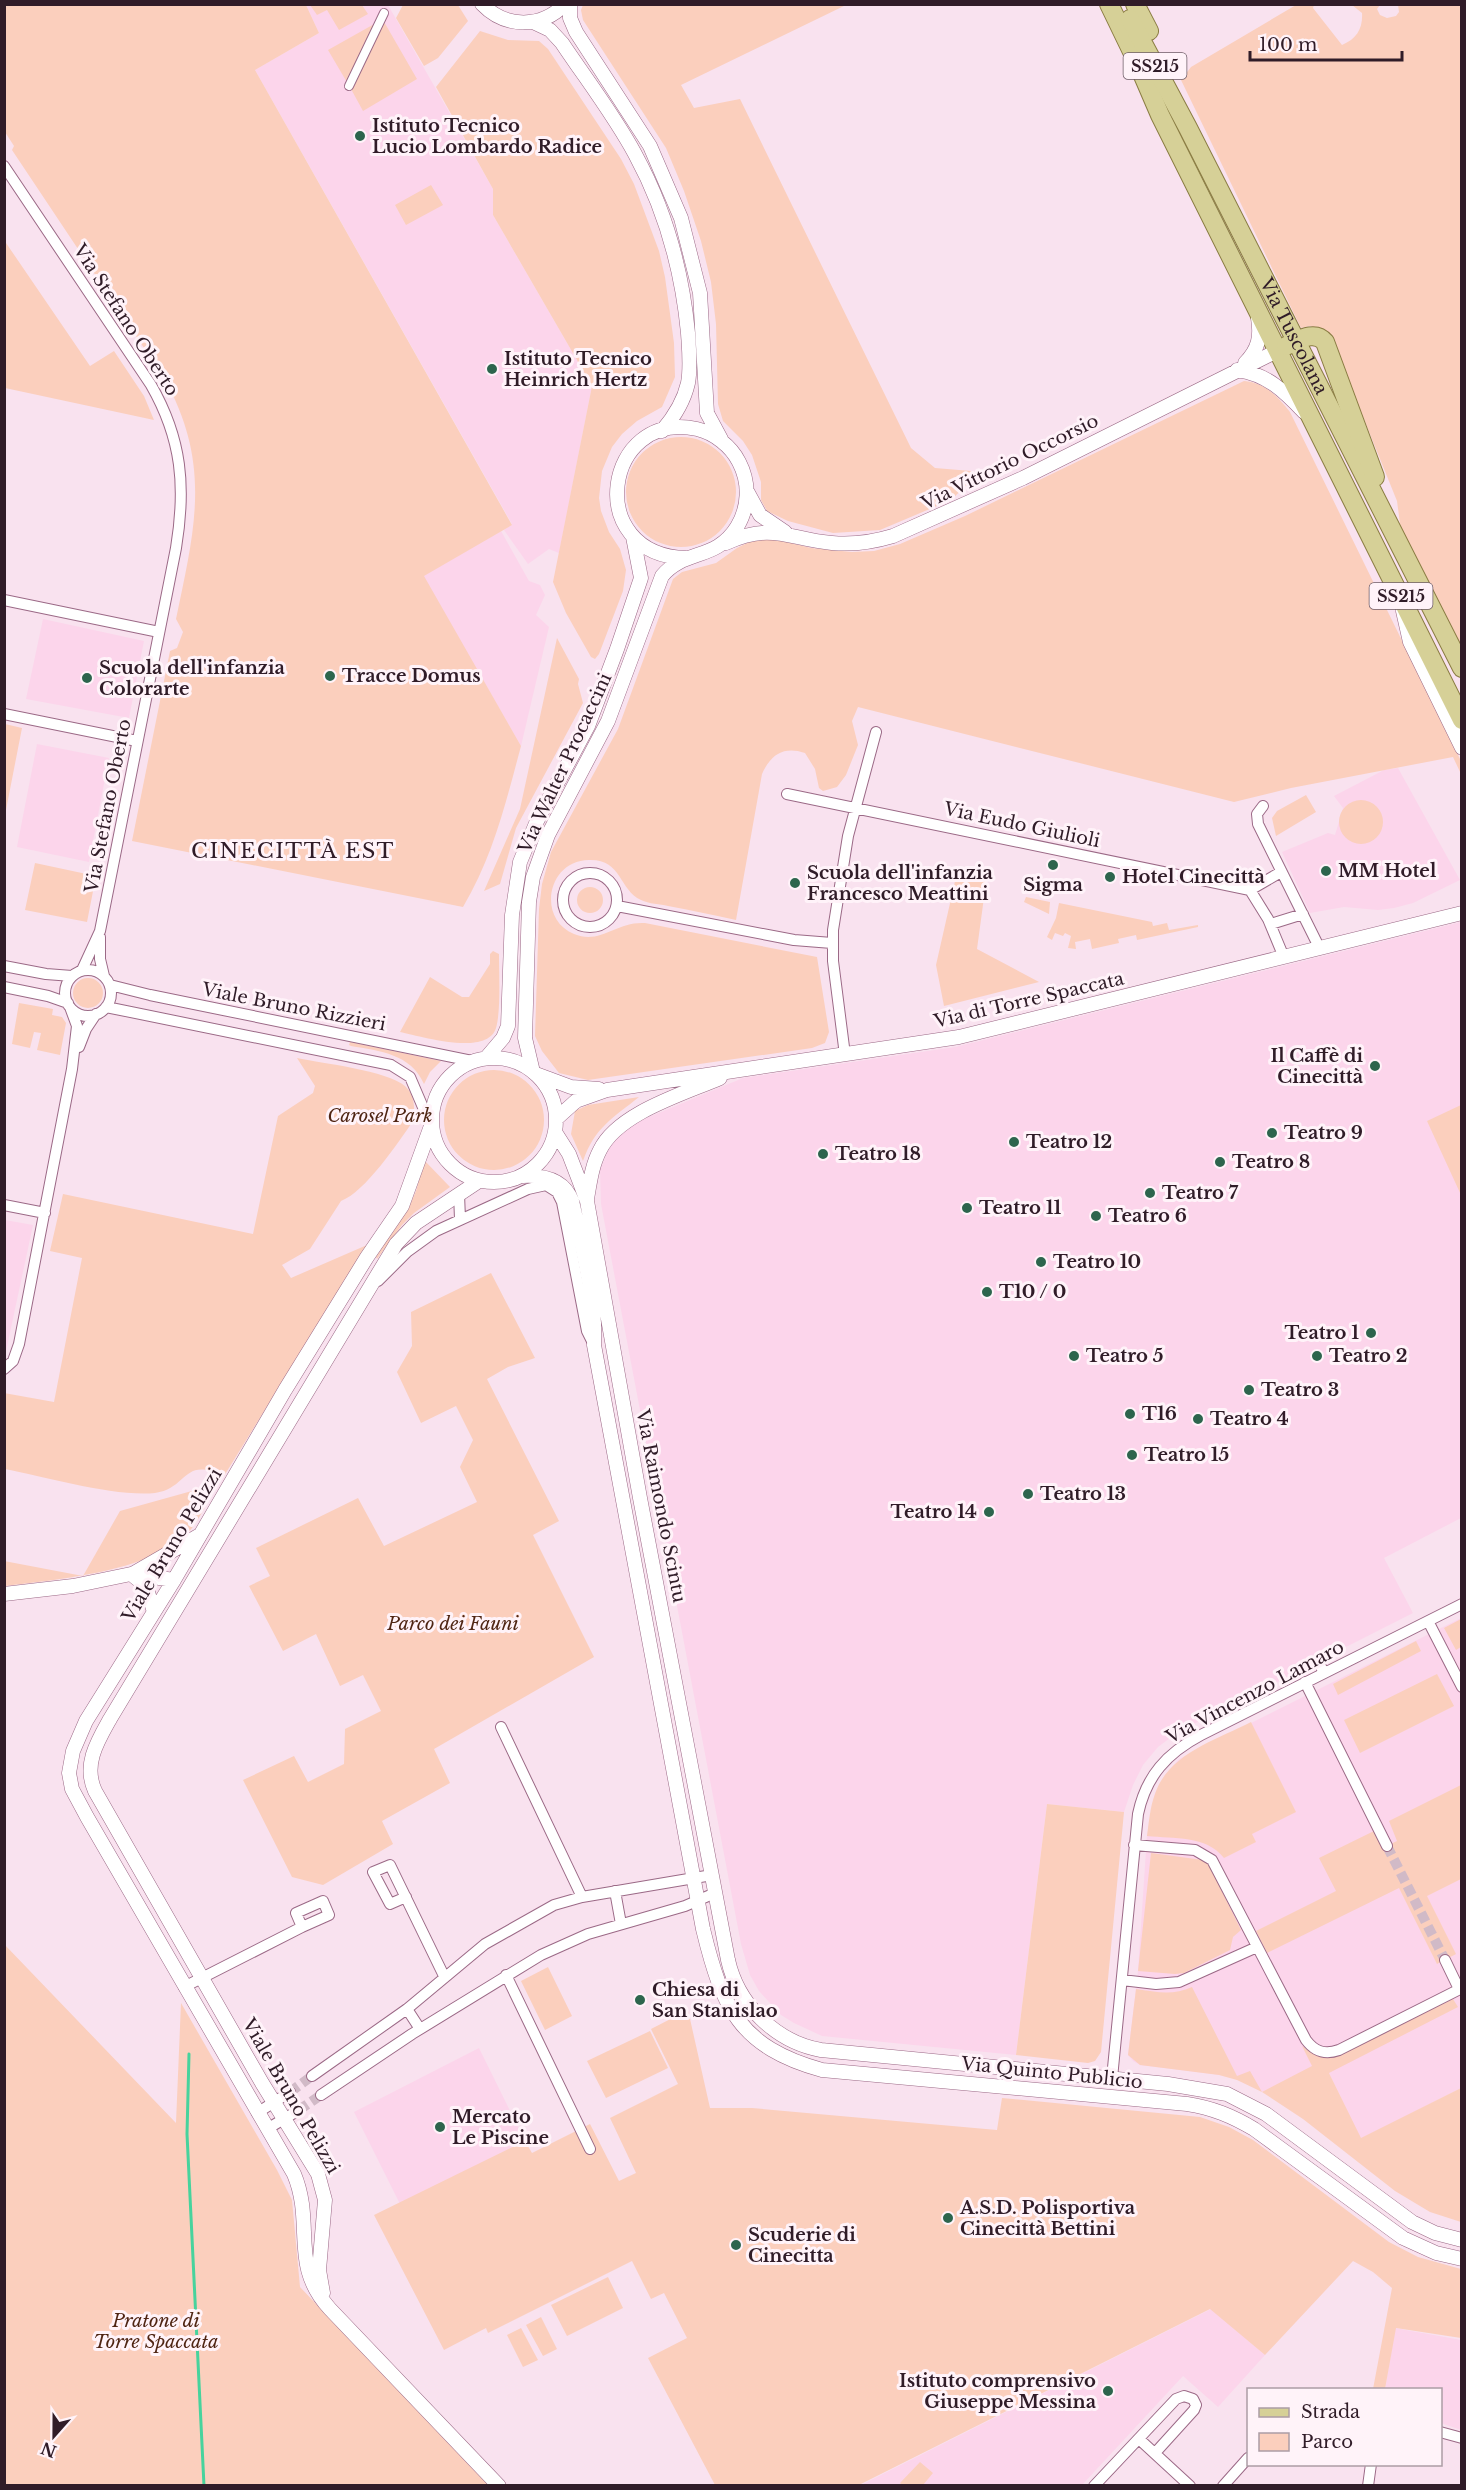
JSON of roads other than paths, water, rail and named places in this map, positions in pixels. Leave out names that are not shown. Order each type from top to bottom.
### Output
[{"type":"main road","points":[[1099,4],[1161,115]]},
{"type":"main road","name":"Via Tuscolana","points":[[1109,4],[1161,115],[1461,720]]},
{"type":"main road","name":"Via Tuscolana","points":[[1122,4],[1188,128],[1461,668]]},
{"type":"main road","points":[[1135,4],[1163,60],[1188,128]]},
{"type":"main road","points":[[1279,350],[1317,335],[1326,344],[1397,543]]},
{"type":"street","points":[[482,4],[497,16],[509,21],[533,22],[551,16],[565,4]]},
{"type":"street","name":"Via Walter Procaccini","points":[[535,1073],[525,1043],[525,1014],[529,902],[538,860],[550,830],[608,721],[660,580],[673,564],[701,555],[719,546],[738,526],[745,509],[747,491],[740,465],[707,413],[700,293],[681,218],[646,140],[574,30],[570,18],[570,4]]},
{"type":"street","points":[[349,86],[384,13]]},
{"type":"street","name":"Via Walter Procaccini","points":[[533,22],[550,30],[562,43],[629,144],[651,188],[668,232],[682,286],[689,364],[684,396],[676,414],[662,431]]},
{"type":"street","name":"Via Stefano Oberto","points":[[4,166],[147,377],[164,409],[175,437],[181,475],[180,521],[176,548],[100,931],[100,960],[107,980]]},
{"type":"street","name":"Via Vittorio Occorsio","points":[[1237,370],[1253,355],[1259,341],[1256,303]]},
{"type":"street","name":"Via Vittorio Occorsio","points":[[719,546],[760,532],[787,533],[814,540],[848,544],[873,542],[893,536],[992,493],[1279,350]]},
{"type":"street","points":[[1237,370],[1260,375],[1278,386],[1313,422]]},
{"type":"street","name":"Via Walter Procaccini","points":[[686,558],[660,554],[633,537],[618,510],[616,498],[618,476],[628,456],[642,440],[662,431],[681,427],[692,428],[701,430],[724,443]]},
{"type":"street","name":"Via Vittorio Occorsio","points":[[747,491],[763,518],[787,533]]},
{"type":"street","name":"Via Walter Procaccini","points":[[479,1060],[503,1038],[508,1026],[512,915],[520,862],[537,821],[588,726],[617,649],[640,578],[633,537]]},
{"type":"street","name":"Via Tuscolana","points":[[1401,595],[1410,642],[1461,748]]},
{"type":"street","points":[[4,600],[159,632]]},
{"type":"street","points":[[4,714],[137,741]]},
{"type":"street","points":[[845,1055],[832,943],[846,847],[876,732]]},
{"type":"street","name":"Via Eudo Giulioli","points":[[787,794],[1250,890]]},
{"type":"street","points":[[1263,806],[1257,814],[1257,821],[1319,947]]},
{"type":"street","points":[[1281,872],[1250,890],[1270,924],[1283,956]]},
{"type":"street","points":[[585,873],[603,875],[615,888],[617,906],[614,914],[600,925],[583,926],[574,922],[564,908],[565,890],[569,882],[585,873]]},
{"type":"street","points":[[617,906],[785,939],[832,943]]},
{"type":"street","name":"Via di Torre Spaccata","points":[[556,1125],[576,1101],[607,1090],[966,1036],[1460,911]]},
{"type":"street","points":[[1270,924],[1303,914]]},
{"type":"street","name":"Via Stefano Oberto","points":[[82,970],[100,931]]},
{"type":"street","points":[[4,966],[46,974],[72,976]]},
{"type":"street","points":[[4,1369],[13,1361],[19,1344],[73,1061],[76,1026],[65,989],[72,976],[82,970],[93,970],[107,980],[111,996],[106,1007],[96,1014],[86,1029],[73,1061]]},
{"type":"street","name":"Viale Bruno Rizzieri","points":[[107,980],[150,995],[479,1060]]},
{"type":"street","points":[[4,987],[48,996],[69,1005],[82,1015],[96,1014]]},
{"type":"street","name":"Viale Bruno Rizzieri","points":[[106,1007],[391,1065],[403,1071],[412,1080],[431,1126]]},
{"type":"street","points":[[479,1060],[512,1060],[535,1073],[551,1095],[556,1125],[545,1156],[523,1176],[501,1182],[479,1181],[459,1173],[445,1160],[436,1144],[431,1126],[433,1105],[441,1086],[456,1070],[479,1060]]},
{"type":"street","points":[[587,1201],[596,1157],[614,1130],[654,1107],[740,1070]]},
{"type":"street","name":"Via di Torre Spaccata","points":[[535,1073],[571,1086],[607,1090]]},
{"type":"street","name":"Via Raimondo Scintu","points":[[556,1125],[587,1201],[640,1498],[715,1893]]},
{"type":"street","name":"Viale Bruno Pelizzi","points":[[431,1126],[405,1199],[285,1390],[174,1580],[86,1720],[72,1752],[70,1777],[76,1797],[294,2174],[304,2214],[307,2271],[316,2292],[499,2486]]},
{"type":"street","name":"Via Raimondo Scintu","points":[[523,1176],[541,1176],[554,1180],[566,1189],[571,1197],[595,1329],[594,1345],[697,1899]]},
{"type":"street","name":"Viale Bruno Pelizzi","points":[[330,2309],[319,2276],[325,2209],[323,2189],[316,2170],[274,2102],[94,1791],[90,1772],[92,1755],[104,1730],[383,1266],[407,1230],[479,1181]]},
{"type":"street","name":"Via Raimondo Scintu","points":[[369,1290],[421,1240],[460,1219],[536,1186],[546,1185],[555,1190],[562,1202],[587,1331],[594,1345]]},
{"type":"street","points":[[459,1194],[460,1219]]},
{"type":"street","points":[[4,1204],[45,1213]]},
{"type":"street","points":[[367,1257],[383,1266]]},
{"type":"street","points":[[131,1574],[200,1535]]},
{"type":"street","points":[[145,1567],[189,1589]]},
{"type":"street","points":[[4,1594],[73,1586],[131,1574],[174,1580]]},
{"type":"street","points":[[131,1574],[146,1586],[154,1612]]},
{"type":"street","name":"Via Vincenzo Lamaro","points":[[1112,2078],[1139,1805],[1150,1779],[1165,1759],[1188,1742],[1461,1604]]},
{"type":"street","points":[[1428,1621],[1461,1687]]},
{"type":"street","points":[[1318,1661],[1324,1673]]},
{"type":"street","points":[[1305,1682],[1387,1846]]},
{"type":"street","points":[[501,1727],[582,1897]]},
{"type":"street","points":[[1134,1845],[1195,1850],[1209,1857],[1217,1868],[1305,2040],[1314,2049],[1324,2052],[1339,2050],[1460,1988],[1445,1960]]},
{"type":"street","points":[[312,2076],[407,2009],[444,1976],[497,1936],[554,1905],[582,1897],[711,1875]]},
{"type":"street","points":[[615,1891],[621,1924]]},
{"type":"street","points":[[321,2095],[506,1975],[570,1941],[677,1909],[715,1893]]},
{"type":"street","name":"Via Quinto Publicio","points":[[715,1893],[728,1960],[737,1988],[760,2018],[794,2042],[828,2051],[1112,2078],[1206,2089],[1227,2094],[1245,2101],[1266,2114],[1412,2222],[1435,2233],[1461,2240]]},
{"type":"street","points":[[406,1897],[444,1976]]},
{"type":"street","name":"Via Quinto Publicio","points":[[697,1899],[722,1995],[748,2031],[775,2052],[799,2063],[832,2071],[1196,2106],[1234,2117],[1284,2150],[1403,2238],[1436,2253],[1461,2259]]},
{"type":"street","points":[[184,1987],[302,1927]]},
{"type":"street","points":[[1122,1980],[1156,1983],[1179,1982],[1257,1947]]},
{"type":"street","points":[[506,1975],[590,2149]]},
{"type":"street","points":[[407,2009],[420,2029]]},
{"type":"street","points":[[1100,2096],[1110,2088],[1112,2078]]},
{"type":"street","points":[[257,2113],[290,2092]]},
{"type":"street","points":[[267,2129],[299,2110]]},
{"type":"street","points":[[1094,2486],[1178,2398],[1184,2396],[1193,2399],[1196,2405],[1194,2410],[1155,2453]]},
{"type":"street","points":[[1442,2433],[1461,2438]]},
{"type":"street","points":[[1139,2439],[1190,2486]]},
{"type":"street","points":[[1223,2486],[1247,2459]]},
{"type":"street","points":[[1368,2486],[1371,2466]]},
{"type":"waterway","points":[[189,2054],[187,2134],[204,2486]]},
{"type":"tunnel","points":[[1387,1846],[1445,1960]]},
{"type":"tunnel","points":[[290,2092],[312,2076]]},
{"type":"tunnel","points":[[299,2110],[321,2095]]},
{"type":"place","name":"Istituto Tecnico Lucio Lombardo Radice","points":[[360,136]]},
{"type":"place","name":"Istituto Tecnico Heinrich Hertz","points":[[492,369]]},
{"type":"place","name":"Tracce Domus","points":[[330,676]]},
{"type":"place","name":"Scuola dell'infanzia Colorarte","points":[[87,678]]},
{"type":"place","name":"Sigma","points":[[1053,865]]},
{"type":"place","name":"MM Hotel","points":[[1326,871]]},
{"type":"place","name":"Hotel Cinecittà","points":[[1110,877]]},
{"type":"place","name":"Scuola dell'infanzia Francesco Meattini","points":[[795,883]]},
{"type":"place","name":"Il Caffè di Cinecittà","points":[[1375,1066]]},
{"type":"place","name":"Teatro 9","points":[[1272,1133]]},
{"type":"place","name":"Teatro 12","points":[[1014,1142]]},
{"type":"place","name":"Teatro 18","points":[[823,1154]]},
{"type":"place","name":"Teatro 8","points":[[1220,1162]]},
{"type":"place","name":"Teatro 7","points":[[1150,1193]]},
{"type":"place","name":"Teatro 11","points":[[967,1208]]},
{"type":"place","name":"Teatro 6","points":[[1096,1216]]},
{"type":"place","name":"Teatro 10","points":[[1041,1262]]},
{"type":"place","name":"T10 / 0","points":[[987,1292]]},
{"type":"place","name":"Teatro 1","points":[[1371,1333]]},
{"type":"place","name":"Teatro 5","points":[[1074,1356]]},
{"type":"place","name":"Teatro 2","points":[[1317,1356]]},
{"type":"place","name":"Teatro 3","points":[[1249,1390]]},
{"type":"place","name":"T16","points":[[1130,1414]]},
{"type":"place","name":"Teatro 4","points":[[1198,1419]]},
{"type":"place","name":"Teatro 15","points":[[1132,1455]]},
{"type":"place","name":"Teatro 13","points":[[1028,1494]]},
{"type":"place","name":"Teatro 14","points":[[989,1512]]},
{"type":"place","name":"Chiesa di San Stanislao","points":[[640,2000]]},
{"type":"place","name":"Mercato Le Piscine","points":[[440,2127]]},
{"type":"place","name":"A.S.D. Polisportiva Cinecittà Bettini","points":[[948,2218]]},
{"type":"place","name":"Scuderie di Cinecitta","points":[[736,2245]]},
{"type":"place","name":"Istituto comprensivo Giuseppe Messina","points":[[1108,2391]]},
{"type":"district","name":"CINECITTÀ EST","points":[[293,851]]},
{"type":"park label","name":"Carosel Park","points":[[380,1116]]},
{"type":"park label","name":"Parco dei Fauni","points":[[453,1624]]},
{"type":"park label","name":"Pratone di Torre Spaccata","points":[[156,2331]]}]
